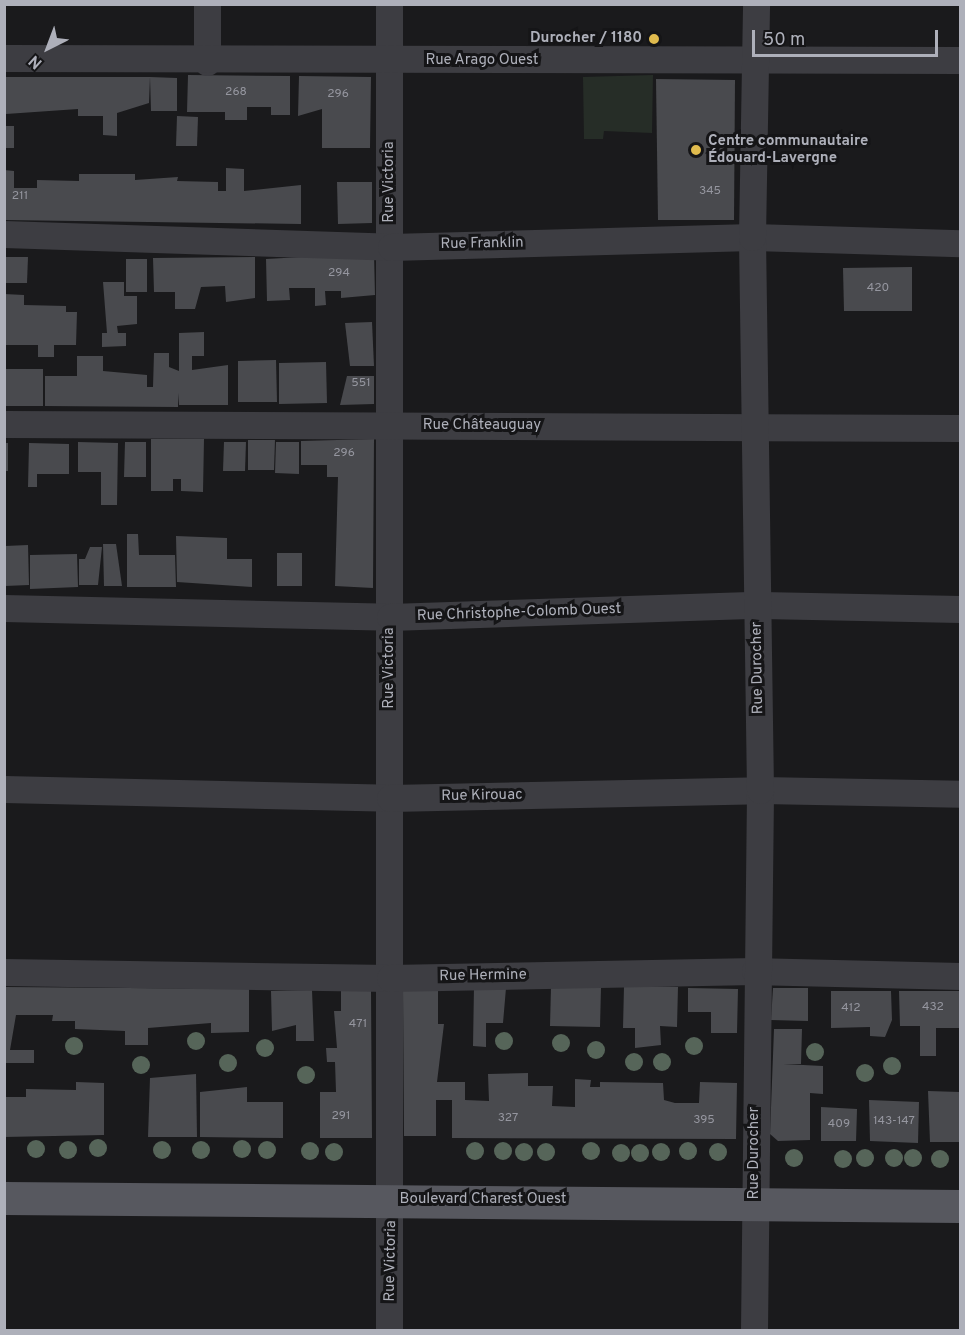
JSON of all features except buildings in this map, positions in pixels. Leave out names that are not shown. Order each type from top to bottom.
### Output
[{"type":"main road","name":"Boulevard Charest Ouest","points":[[4,1198],[755,1202],[960,1206]]},
{"type":"street","points":[[207,4],[207,62]]},
{"type":"street","name":"Rue Victoria","points":[[389,4],[392,1199],[389,1330]]},
{"type":"street","name":"Rue Durocher","points":[[754,1330],[755,971],[760,790],[752,237],[756,4]]},
{"type":"street","name":"Rue Arago Ouest","points":[[4,58],[207,62],[960,60]]},
{"type":"street","name":"Rue Franklin","points":[[4,234],[391,247],[752,237],[960,243]]},
{"type":"street","name":"Rue Châteauguay","points":[[4,424],[960,428]]},
{"type":"street","name":"Rue Christophe-Colomb Ouest","points":[[4,608],[390,617],[757,605],[960,609]]},
{"type":"street","name":"Rue Kirouac","points":[[4,789],[390,798],[760,790],[960,794]]},
{"type":"street","name":"Rue Hermine","points":[[4,972],[390,978],[755,971],[960,976]]},
{"type":"shaded area","points":[[653,75],[652,133],[604,131],[603,139],[584,139],[583,77]]},
{"type":"place","name":"Durocher / 1180","points":[[654,39]]},
{"type":"place","name":"Centre communautaire Édouard-Lavergne","points":[[696,150]]}]
